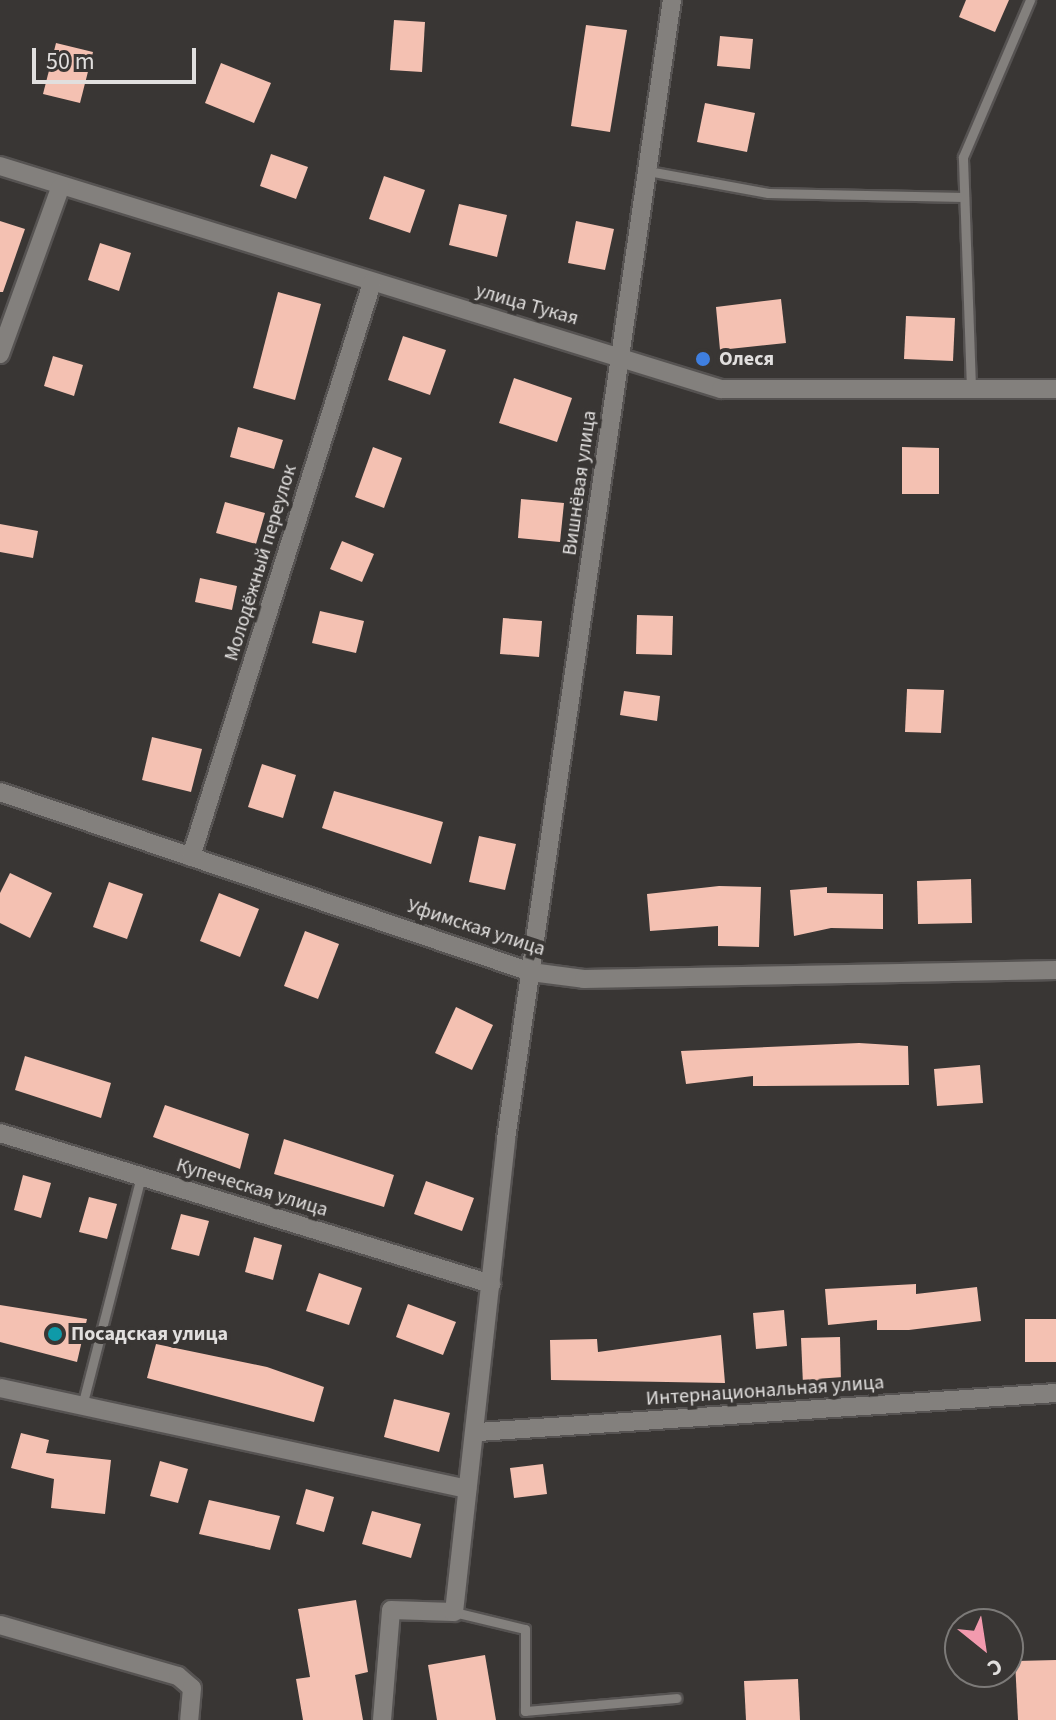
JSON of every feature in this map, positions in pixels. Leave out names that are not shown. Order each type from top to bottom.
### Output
[{"type":"street","name":"Вишнёвая улица","points":[[454,1612],[467,1489],[478,1432],[491,1284],[531,972],[672,0]]},
{"type":"street","name":"улица Тукая","points":[[0,166],[60,188],[621,356],[721,389],[1056,389]]},
{"type":"street","points":[[0,354],[60,188]]},
{"type":"street","name":"Молодёжный переулок","points":[[191,857],[372,283]]},
{"type":"street","name":"Уфимская улица","points":[[0,792],[531,972],[584,979],[1056,970]]},
{"type":"street","name":"Купеческая улица","points":[[0,1133],[491,1284]]},
{"type":"street","points":[[0,1388],[467,1489]]},
{"type":"street","name":"Интернациональная улица","points":[[478,1432],[1056,1393]]},
{"type":"street","points":[[382,1720],[391,1610],[454,1612]]},
{"type":"street","points":[[0,1625],[178,1676],[192,1688],[189,1720]]},
{"type":"lane","points":[[971,388],[963,157],[1030,0]]},
{"type":"lane","points":[[648,171],[768,193],[964,197]]},
{"type":"lane","points":[[82,1406],[141,1177]]},
{"type":"lane","points":[[454,1612],[525,1629],[525,1716],[676,1698]]},
{"type":"building","points":[[966,0],[1009,0],[995,32],[959,17]]},
{"type":"building","points":[[394,20],[425,22],[422,72],[390,70]]},
{"type":"building","points":[[586,25],[627,30],[610,132],[571,126]]},
{"type":"building","points":[[720,36],[753,39],[750,69],[717,66]]},
{"type":"building","points":[[56,43],[93,52],[80,103],[43,94]]},
{"type":"building","points":[[221,63],[271,83],[254,123],[205,103]]},
{"type":"building","points":[[705,103],[755,113],[747,152],[697,142]]},
{"type":"building","points":[[271,154],[308,167],[296,199],[260,186]]},
{"type":"building","points":[[384,176],[425,190],[410,233],[369,219]]},
{"type":"building","points":[[459,204],[507,215],[497,257],[449,245]]},
{"type":"building","points":[[0,221],[25,229],[3,292],[0,292]]},
{"type":"building","points":[[576,221],[614,229],[605,270],[568,263]]},
{"type":"building","points":[[100,243],[131,253],[119,291],[88,280]]},
{"type":"building","points":[[278,292],[321,304],[295,400],[253,388]]},
{"type":"building","points":[[781,299],[786,343],[720,350],[716,307]]},
{"type":"building","points":[[906,316],[955,318],[953,361],[904,359]]},
{"type":"building","points":[[403,336],[446,350],[430,395],[388,380]]},
{"type":"building","points":[[53,356],[83,365],[74,396],[44,386]]},
{"type":"building","points":[[514,378],[572,398],[557,442],[499,423]]},
{"type":"building","points":[[238,427],[283,440],[274,469],[230,457]]},
{"type":"building","points":[[373,447],[402,458],[384,508],[355,497]]},
{"type":"building","points":[[902,447],[939,448],[939,494],[902,494]]},
{"type":"building","points":[[521,499],[564,503],[560,542],[518,538]]},
{"type":"building","points":[[225,502],[265,513],[256,544],[216,533]]},
{"type":"building","points":[[0,524],[38,531],[33,558],[0,552]]},
{"type":"building","points":[[342,541],[374,554],[362,582],[330,569]]},
{"type":"building","points":[[200,578],[237,586],[232,610],[195,602]]},
{"type":"building","points":[[320,611],[364,621],[356,653],[312,643]]},
{"type":"building","points":[[637,615],[673,616],[672,655],[636,654]]},
{"type":"building","points":[[503,618],[542,621],[539,657],[500,654]]},
{"type":"building","points":[[907,689],[944,690],[941,733],[905,732]]},
{"type":"building","points":[[624,691],[660,696],[657,721],[620,715]]},
{"type":"building","points":[[152,737],[202,749],[191,792],[142,780]]},
{"type":"building","points":[[262,764],[296,775],[283,818],[248,807]]},
{"type":"building","points":[[334,791],[443,822],[431,864],[322,828]]},
{"type":"building","points":[[479,836],[516,844],[505,890],[469,882]]},
{"type":"building","points":[[10,873],[52,893],[30,938],[0,923],[0,893]]},
{"type":"building","points":[[971,879],[972,923],[918,924],[917,881]]},
{"type":"building","points":[[109,882],[143,894],[127,939],[93,927]]},
{"type":"building","points":[[719,886],[761,887],[759,947],[718,946],[718,926],[650,931],[647,894]]},
{"type":"building","points":[[827,887],[827,893],[883,894],[883,929],[831,928],[794,936],[790,890]]},
{"type":"building","points":[[219,893],[259,909],[240,957],[200,941]]},
{"type":"building","points":[[305,931],[339,944],[318,999],[284,986]]},
{"type":"building","points":[[456,1007],[493,1025],[472,1070],[435,1053]]},
{"type":"building","points":[[859,1043],[908,1046],[909,1085],[753,1086],[753,1076],[686,1084],[681,1051]]},
{"type":"building","points":[[25,1056],[111,1083],[101,1118],[15,1090]]},
{"type":"building","points":[[980,1065],[983,1103],[937,1106],[934,1069]]},
{"type":"building","points":[[165,1105],[249,1134],[240,1169],[153,1137]]},
{"type":"building","points":[[284,1139],[394,1175],[384,1207],[274,1174]]},
{"type":"building","points":[[23,1175],[51,1183],[41,1218],[14,1210]]},
{"type":"building","points":[[426,1181],[474,1198],[462,1231],[414,1214]]},
{"type":"building","points":[[89,1197],[117,1204],[107,1239],[79,1232]]},
{"type":"building","points":[[181,1214],[209,1221],[199,1256],[171,1249]]},
{"type":"building","points":[[254,1237],[282,1245],[273,1280],[245,1272]]},
{"type":"building","points":[[319,1273],[362,1288],[349,1325],[306,1311]]},
{"type":"building","points":[[916,1284],[916,1294],[977,1287],[981,1321],[909,1330],[877,1330],[877,1320],[828,1325],[825,1289]]},
{"type":"building","points":[[408,1304],[456,1322],[443,1355],[396,1337]]},
{"type":"building","name":"Посадская улица","points":[[0,1305],[87,1319],[77,1362],[0,1342]]},
{"type":"building","points":[[784,1310],[787,1346],[756,1349],[753,1313]]},
{"type":"building","points":[[1025,1319],[1056,1319],[1056,1362],[1025,1362]]},
{"type":"building","points":[[721,1335],[725,1383],[551,1380],[550,1340],[597,1339],[598,1352]]},
{"type":"building","points":[[840,1337],[841,1383],[803,1385],[801,1338]]},
{"type":"building","points":[[156,1344],[267,1367],[324,1387],[314,1422],[147,1378]]},
{"type":"building","points":[[394,1399],[450,1413],[439,1452],[384,1437]]},
{"type":"building","points":[[21,1433],[49,1440],[46,1453],[111,1460],[105,1514],[51,1508],[54,1479],[11,1468]]},
{"type":"building","points":[[160,1461],[188,1469],[178,1503],[150,1496]]},
{"type":"building","points":[[543,1464],[547,1494],[514,1498],[510,1468]]},
{"type":"building","points":[[306,1489],[334,1497],[324,1532],[296,1524]]},
{"type":"building","points":[[209,1500],[280,1516],[270,1550],[199,1534]]},
{"type":"building","points":[[372,1511],[421,1524],[411,1558],[362,1544]]},
{"type":"building","points":[[356,1600],[368,1672],[355,1675],[363,1720],[303,1720],[296,1679],[310,1677],[298,1609]]},
{"type":"building","points":[[485,1655],[496,1720],[437,1720],[428,1665]]},
{"type":"building","points":[[1056,1660],[1056,1720],[1018,1720],[1016,1688],[1024,1688],[1024,1661]]},
{"type":"building","points":[[798,1679],[800,1720],[746,1720],[744,1681]]},
{"type":"place","name":"Олеся","points":[[703,359]]},
{"type":"place","name":"Посадская улица","points":[[55,1334]]}]
